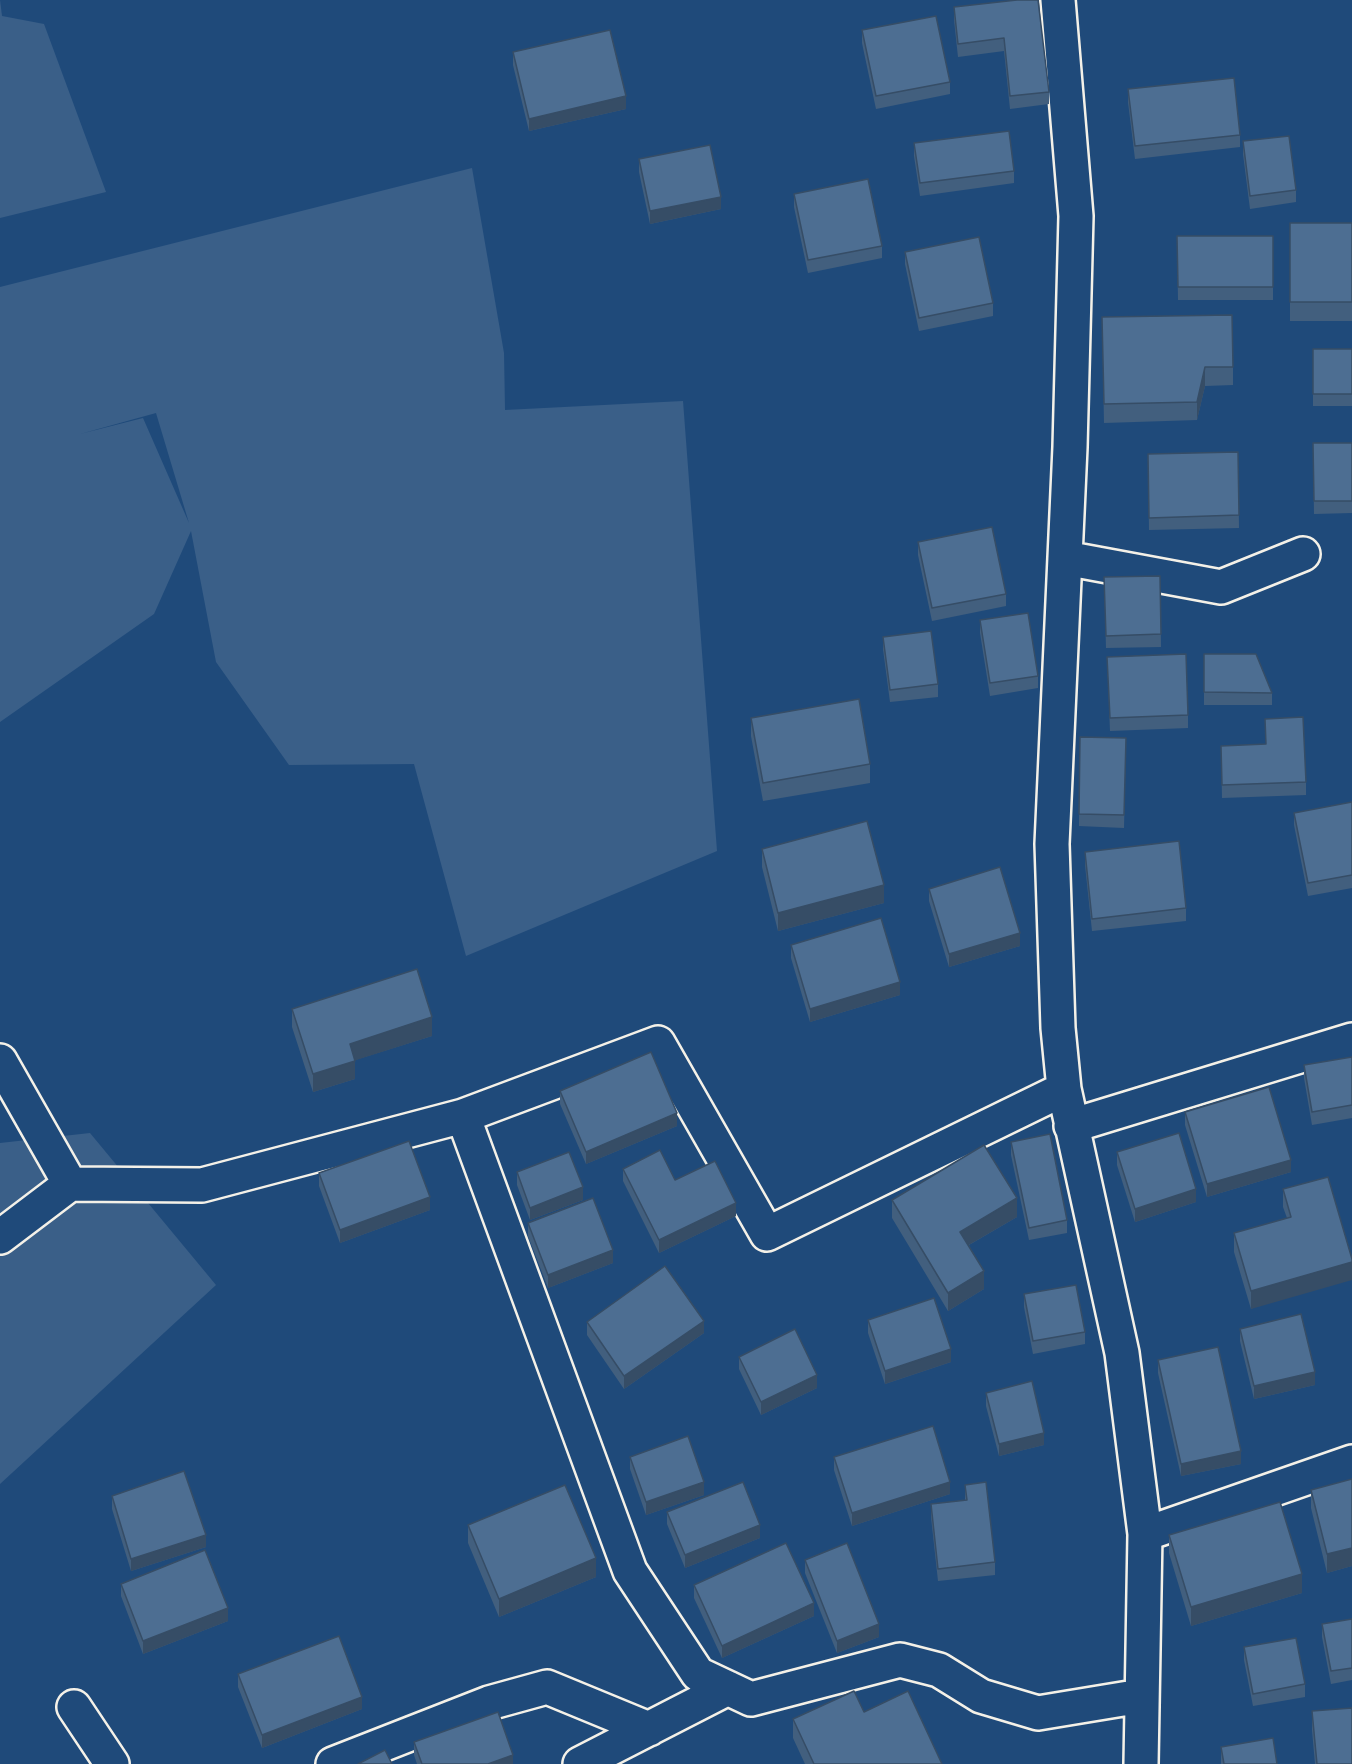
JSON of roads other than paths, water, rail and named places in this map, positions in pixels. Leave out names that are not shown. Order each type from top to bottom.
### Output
[{"type":"street","points":[[1058,0],[1076,216],[1065,558],[1052,844],[1058,1028],[1064,1089],[1071,1126],[1122,1353],[1146,1534],[1141,1764]]},
{"type":"street","points":[[1065,558],[1221,587],[1304,554]]},
{"type":"street","points":[[1071,1126],[1352,1040]]},
{"type":"street","points":[[0,1237],[70,1184],[201,1185],[463,1116],[658,1043],[767,1234],[1064,1089]]},
{"type":"street","points":[[0,1061],[70,1184]]},
{"type":"street","points":[[463,1116],[630,1571],[698,1674],[751,1699],[900,1660],[939,1670],[981,1696],[1038,1713],[1141,1696]]},
{"type":"street","points":[[1146,1534],[1352,1462]]},
{"type":"street","points":[[333,1764],[489,1703],[547,1687],[649,1729]]},
{"type":"street","points":[[580,1764],[728,1688]]},
{"type":"street","points":[[74,1707],[112,1764]]}]
